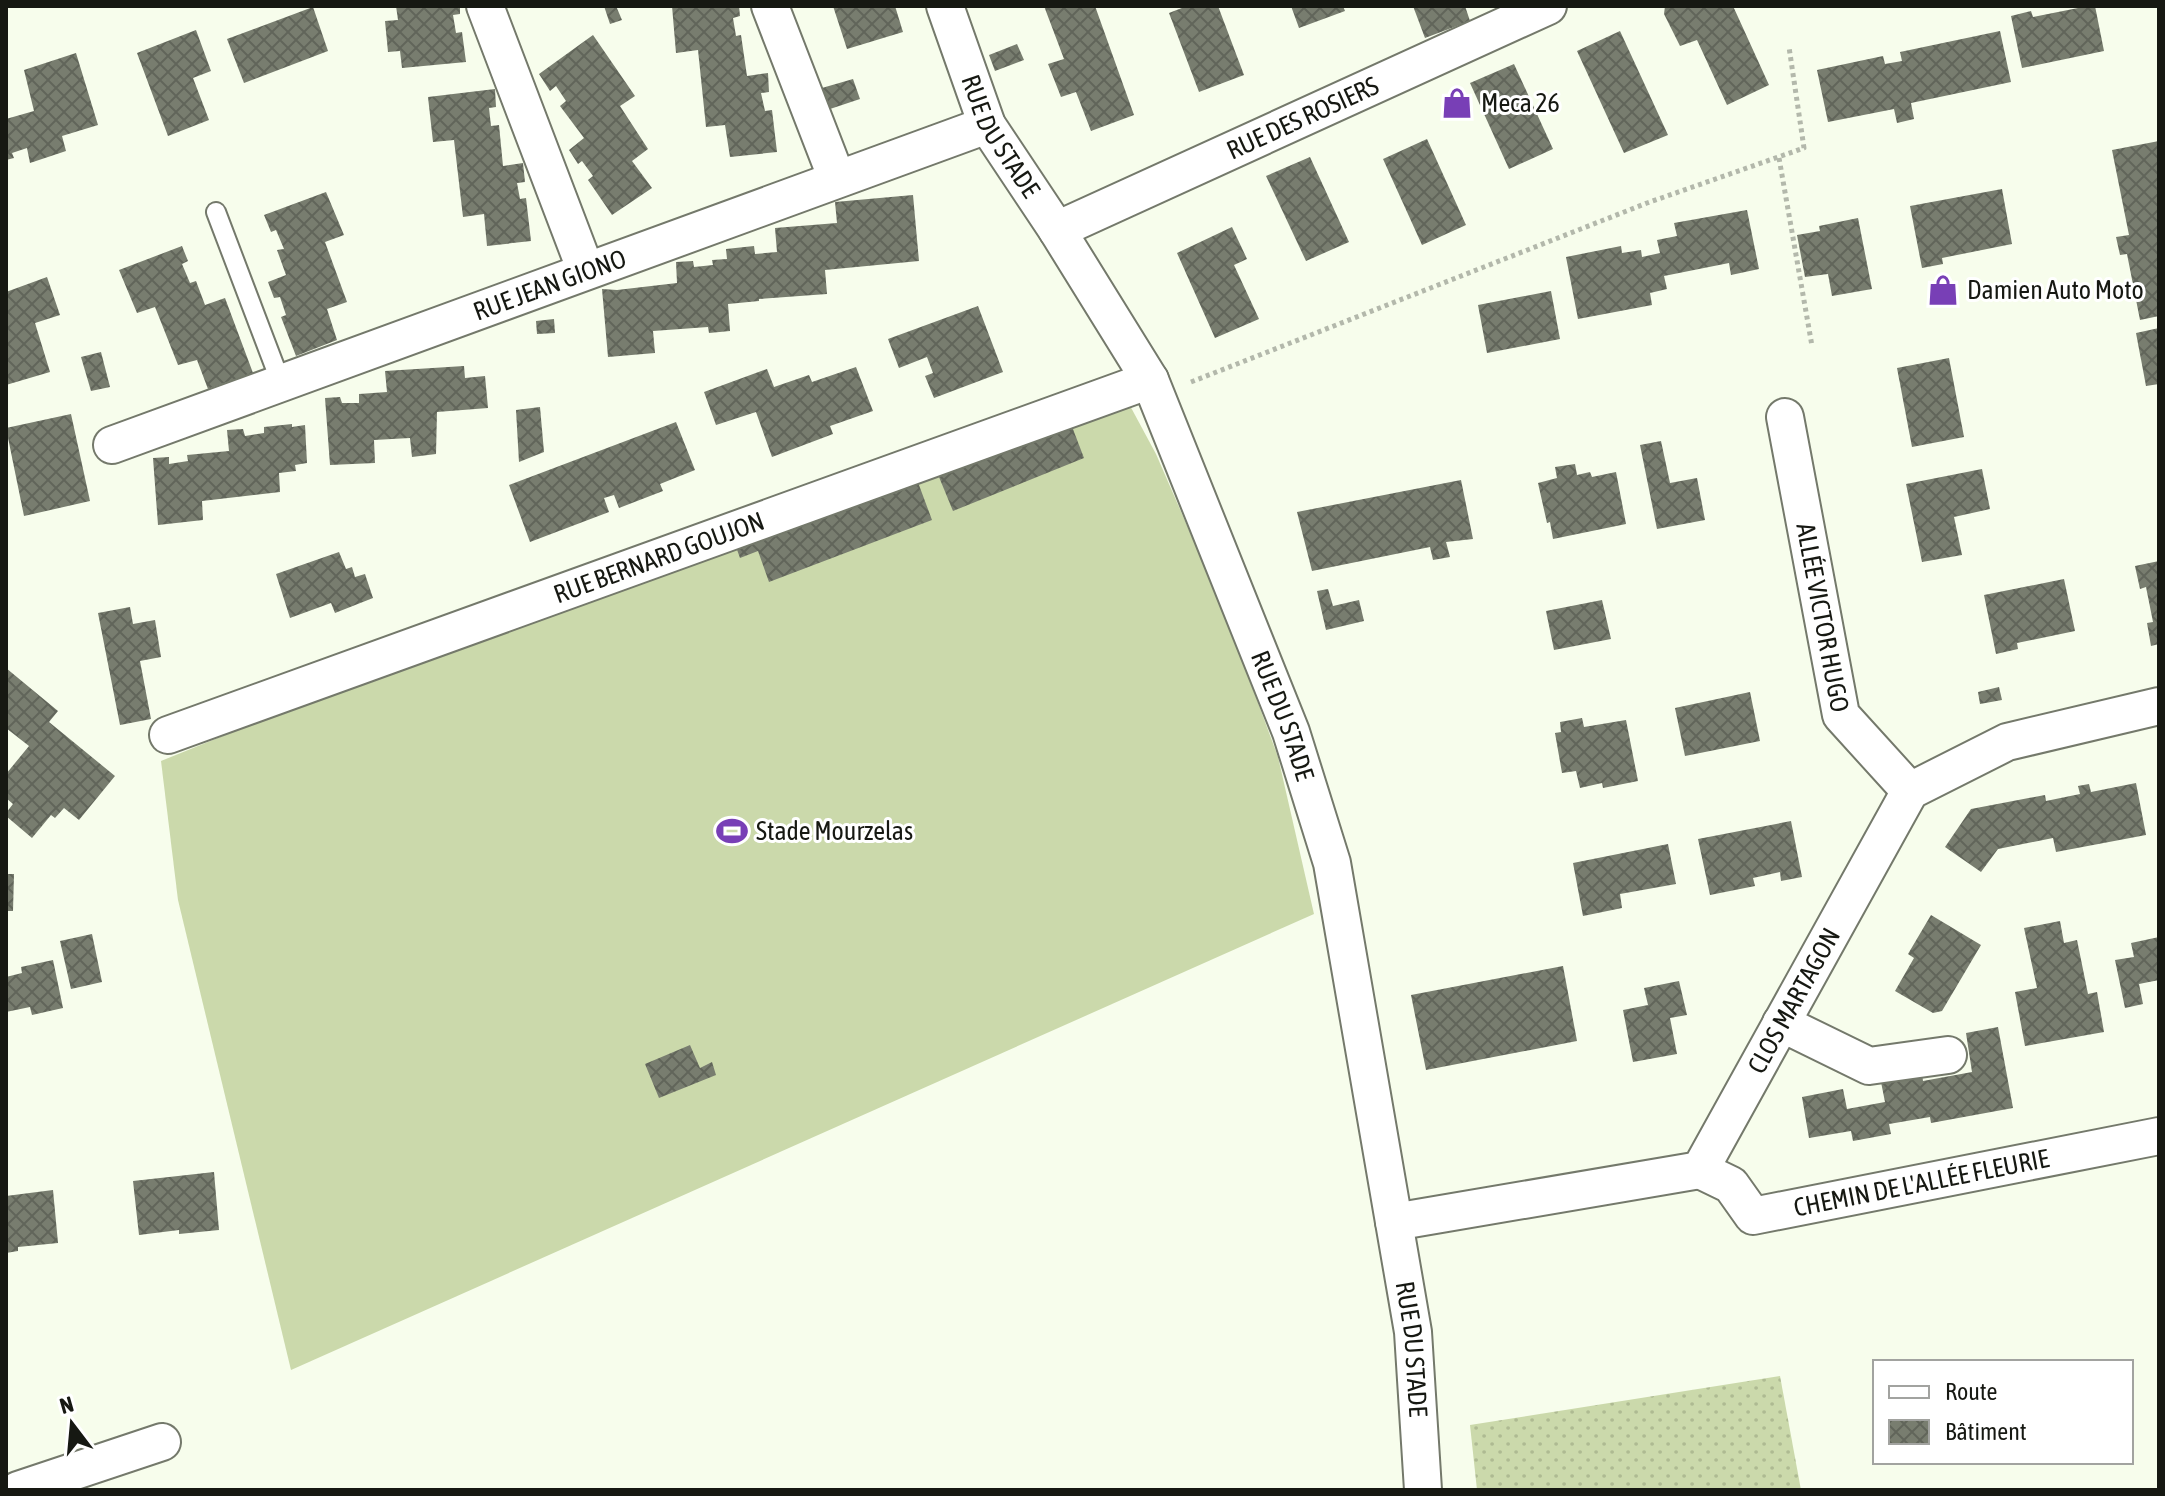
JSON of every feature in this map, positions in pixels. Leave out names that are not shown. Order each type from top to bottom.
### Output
[{"type":"street","points":[[485,6],[586,271]]},
{"type":"street","points":[[770,6],[837,179]]},
{"type":"street","name":"RUE DU STADE","points":[[945,6],[987,125],[1057,230],[1153,388],[1291,732],[1332,863],[1413,1332],[1423,1490]]},
{"type":"street","name":"RUE DES ROSIERS","points":[[1057,230],[1548,6]]},
{"type":"street","name":"RUE JEAN GIONO","points":[[112,445],[987,125]]},
{"type":"street","name":"RUE BERNARD GOUJON","points":[[168,735],[1153,388]]},
{"type":"street","name":"ALLÉE VICTOR HUGO","points":[[1785,417],[1841,715],[1910,791]]},
{"type":"street","points":[[1910,791],[2007,742],[2159,706]]},
{"type":"street","name":"CLOS MARTAGON","points":[[1700,1170],[1910,791]]},
{"type":"street","points":[[1781,1023],[1869,1066],[1948,1055]]},
{"type":"street","name":"CHEMIN DE L'ALLÉE FLEURIE","points":[[1700,1170],[1731,1185],[1753,1216],[2159,1136]]},
{"type":"street","points":[[1394,1222],[1700,1170]]},
{"type":"street","points":[[18,1490],[162,1442]]},
{"type":"lane","points":[[216,212],[281,383]]},
{"type":"path","points":[[1153,388],[1647,203],[1804,148],[1789,47]]},
{"type":"path","points":[[1779,158],[1812,346]]},
{"type":"green space","name":"Stade Mourzelas","points":[[1114,376],[1156,454],[1225,613],[1278,757],[1314,914],[291,1370],[178,900],[161,761]]},
{"type":"green space","points":[[1780,1376],[1801,1490],[1477,1490],[1470,1425]]},
{"type":"building","points":[[396,6],[460,6],[460,14],[453,15],[456,33],[462,32],[466,62],[402,68],[400,51],[388,52],[385,21],[398,20]]},
{"type":"building","points":[[604,6],[616,6],[622,20],[610,24]]},
{"type":"building","points":[[672,6],[739,6],[740,16],[733,18],[736,36],[741,35],[747,76],[768,73],[769,92],[761,93],[765,111],[772,110],[777,152],[730,157],[725,125],[706,127],[698,50],[676,53]]},
{"type":"building","points":[[833,6],[895,6],[903,32],[847,49]]},
{"type":"building","points":[[1044,6],[1095,6],[1134,115],[1091,131],[1076,92],[1061,97],[1048,64],[1064,59]]},
{"type":"building","points":[[1187,6],[1218,6],[1244,75],[1199,92],[1169,13]]},
{"type":"building","points":[[1291,6],[1343,6],[1345,11],[1299,28]]},
{"type":"building","points":[[1413,6],[1465,6],[1470,21],[1425,38]]},
{"type":"building","points":[[1665,6],[1733,6],[1769,85],[1727,105],[1697,40],[1680,46],[1664,14]]},
{"type":"building","points":[[2095,6],[2104,51],[2022,68],[2011,16],[2031,11],[2033,17]]},
{"type":"building","points":[[313,7],[328,51],[244,83],[227,39]]},
{"type":"building","points":[[196,30],[211,71],[193,78],[209,120],[168,136],[137,53]]},
{"type":"building","points":[[1620,31],[1668,135],[1624,153],[1577,51]]},
{"type":"building","points":[[2000,31],[2011,82],[1911,103],[1914,119],[1897,123],[1894,109],[1828,122],[1817,70],[1883,56],[1885,64],[1902,61],[1900,52]]},
{"type":"building","points":[[593,35],[635,96],[620,106],[648,149],[632,161],[652,188],[612,215],[588,180],[593,176],[582,161],[578,164],[569,150],[584,138],[560,106],[566,101],[556,86],[550,91],[539,74]]},
{"type":"building","points":[[1017,44],[1024,60],[995,71],[989,55]]},
{"type":"building","points":[[76,53],[98,125],[62,136],[66,151],[30,163],[27,148],[12,153],[14,158],[6,160],[6,119],[34,111],[24,70]]},
{"type":"building","points":[[1514,64],[1553,149],[1509,169],[1470,83]]},
{"type":"building","points":[[853,79],[860,99],[830,109],[822,88]]},
{"type":"building","points":[[495,89],[496,107],[489,108],[491,126],[499,125],[503,166],[523,163],[525,182],[517,183],[520,199],[526,198],[531,241],[487,246],[484,214],[463,217],[454,140],[433,142],[428,97]]},
{"type":"building","points":[[1427,139],[1466,225],[1422,245],[1383,159]]},
{"type":"building","points":[[2159,141],[2159,316],[2140,320],[2127,254],[2120,255],[2116,237],[2129,235],[2112,150]]},
{"type":"building","points":[[1310,157],[1349,242],[1306,261],[1266,176]]},
{"type":"building","points":[[2002,189],[2012,244],[1942,258],[1943,264],[1922,268],[1910,206]]},
{"type":"building","points":[[326,192],[344,235],[325,242],[347,302],[327,309],[337,340],[296,356],[281,317],[286,315],[280,297],[274,298],[268,282],[286,275],[277,250],[284,249],[276,230],[271,232],[264,215]]},
{"type":"building","points":[[913,195],[919,261],[825,270],[827,294],[728,304],[730,331],[709,333],[708,327],[653,331],[655,353],[608,357],[602,289],[677,283],[676,262],[693,261],[694,267],[713,265],[712,260],[727,259],[726,249],[754,246],[755,254],[777,252],[775,228],[837,223],[835,202]]},
{"type":"building","points":[[1747,210],[1759,269],[1731,275],[1729,263],[1664,276],[1667,289],[1650,293],[1652,305],[1578,319],[1566,257],[1621,246],[1622,253],[1641,250],[1642,257],[1660,253],[1657,240],[1677,236],[1674,223]]},
{"type":"building","points":[[1858,218],[1872,289],[1832,296],[1828,274],[1805,277],[1797,235],[1820,231],[1819,226]]},
{"type":"building","points":[[1232,227],[1247,259],[1234,265],[1259,319],[1215,338],[1177,253]]},
{"type":"building","points":[[182,246],[188,261],[182,264],[190,283],[196,281],[205,305],[225,298],[253,373],[208,389],[197,360],[178,365],[155,307],[137,313],[119,270]]},
{"type":"building","points":[[47,277],[60,315],[35,323],[50,372],[6,385],[6,292]]},
{"type":"building","points":[[1551,291],[1560,339],[1487,353],[1478,305]]},
{"type":"building","points":[[978,306],[1003,372],[934,398],[925,376],[933,373],[927,357],[899,368],[888,339]]},
{"type":"building","points":[[554,319],[555,333],[537,334],[536,321]]},
{"type":"building","points":[[2159,328],[2159,384],[2146,386],[2136,333]]},
{"type":"building","points":[[101,352],[110,387],[91,391],[81,357]]},
{"type":"building","points":[[1949,358],[1964,437],[1912,447],[1897,368]]},
{"type":"building","points":[[464,366],[465,378],[485,376],[488,408],[437,412],[436,454],[412,457],[410,438],[374,440],[375,463],[330,465],[325,398],[340,397],[342,403],[359,403],[359,394],[387,392],[385,371]]},
{"type":"building","points":[[856,367],[873,411],[830,426],[833,434],[772,457],[756,412],[716,425],[704,392],[767,369],[774,387],[809,375],[812,382]]},
{"type":"building","points":[[540,407],[544,452],[519,462],[516,410]]},
{"type":"building","points":[[71,414],[90,501],[24,516],[6,428]]},
{"type":"building","points":[[676,422],[695,470],[660,484],[663,491],[619,508],[614,495],[604,498],[609,512],[530,542],[509,485]]},
{"type":"building","points":[[292,424],[292,427],[305,425],[307,463],[295,465],[296,471],[279,473],[280,492],[202,501],[203,520],[158,525],[153,458],[169,457],[169,464],[188,461],[187,455],[229,451],[227,430],[243,429],[245,436],[264,433],[264,427]]},
{"type":"building","points":[[1071,424],[1084,458],[953,511],[939,477]]},
{"type":"building","points":[[1661,441],[1670,483],[1697,478],[1705,520],[1657,529],[1640,445]]},
{"type":"building","points":[[1575,464],[1577,475],[1590,472],[1592,477],[1616,472],[1626,524],[1553,539],[1538,483],[1557,478],[1555,467]]},
{"type":"building","points":[[1982,469],[1990,509],[1954,517],[1962,555],[1922,562],[1906,484]]},
{"type":"building","points":[[916,477],[932,520],[769,582],[758,551],[740,558],[735,544]]},
{"type":"building","points":[[1461,480],[1473,539],[1446,542],[1450,557],[1433,560],[1430,547],[1312,571],[1297,512]]},
{"type":"building","points":[[339,552],[346,569],[352,567],[355,577],[365,574],[373,598],[335,613],[331,603],[290,618],[276,574]]},
{"type":"building","points":[[2159,561],[2159,644],[2151,646],[2147,623],[2153,622],[2146,587],[2140,589],[2135,566]]},
{"type":"building","points":[[2064,579],[2075,631],[2017,643],[2018,649],[1996,654],[1984,595]]},
{"type":"building","points":[[1328,589],[1333,606],[1359,600],[1364,621],[1326,630],[1317,591]]},
{"type":"building","points":[[1602,600],[1611,639],[1554,650],[1546,611]]},
{"type":"building","points":[[130,607],[133,624],[155,620],[161,657],[140,661],[151,719],[120,725],[98,613]]},
{"type":"building","points":[[6,668],[58,711],[49,722],[115,776],[79,820],[64,808],[55,818],[51,815],[32,838],[6,816],[13,804],[6,798],[6,774],[29,746],[6,728]]},
{"type":"building","points":[[1999,687],[2002,700],[1980,704],[1978,692]]},
{"type":"building","points":[[1750,692],[1760,741],[1685,756],[1675,708]]},
{"type":"building","points":[[1582,718],[1584,727],[1626,720],[1638,781],[1603,788],[1602,783],[1580,788],[1576,771],[1562,773],[1555,733],[1561,732],[1560,722]]},
{"type":"building","points":[[2136,783],[2146,835],[2056,852],[2053,838],[1998,849],[1981,872],[1945,847],[1971,809],[2045,795],[2046,801],[2080,794],[2078,786],[2089,784],[2091,792]]},
{"type":"building","points":[[1791,821],[1802,877],[1781,881],[1780,872],[1753,878],[1755,886],[1710,895],[1698,839]]},
{"type":"building","points":[[1668,844],[1676,884],[1620,894],[1622,908],[1583,916],[1573,863]]},
{"type":"building","points":[[6,874],[14,874],[13,911],[6,911]]},
{"type":"building","points":[[1931,915],[1981,945],[1942,1011],[1933,1013],[1895,991],[1914,958],[1908,954]]},
{"type":"building","points":[[2060,921],[2064,943],[2077,940],[2088,994],[2097,992],[2104,1032],[2025,1046],[2015,992],[2037,988],[2024,928]]},
{"type":"building","points":[[92,934],[102,982],[71,989],[60,941]]},
{"type":"building","points":[[2159,937],[2159,980],[2139,984],[2143,1004],[2125,1008],[2115,960],[2134,957],[2131,943]]},
{"type":"building","points":[[53,960],[63,1008],[32,1015],[30,1007],[6,1012],[6,977],[22,973],[21,967]]},
{"type":"building","points":[[1563,966],[1577,1041],[1426,1070],[1411,995]]},
{"type":"building","points":[[1679,981],[1687,1015],[1670,1018],[1677,1054],[1633,1062],[1623,1010],[1648,1005],[1644,988]]},
{"type":"building","points":[[1998,1027],[2013,1108],[1931,1123],[1930,1117],[1889,1124],[1891,1134],[1853,1141],[1851,1131],[1809,1138],[1802,1097],[1843,1089],[1847,1109],[1885,1102],[1881,1082],[1922,1074],[1923,1081],[1972,1072],[1966,1033]]},
{"type":"building","points":[[690,1045],[700,1068],[712,1062],[716,1075],[659,1098],[645,1064]]},
{"type":"building","points":[[214,1172],[219,1230],[179,1234],[179,1230],[139,1235],[133,1181]]},
{"type":"building","points":[[53,1190],[58,1243],[18,1247],[18,1251],[6,1253],[6,1196]]},
{"type":"place","name":"Meca 26","points":[[1457,103]]},
{"type":"place","name":"Damien Auto Moto","points":[[1943,290]]},
{"type":"place","name":"Stade Mourzelas","points":[[732,831]]}]
